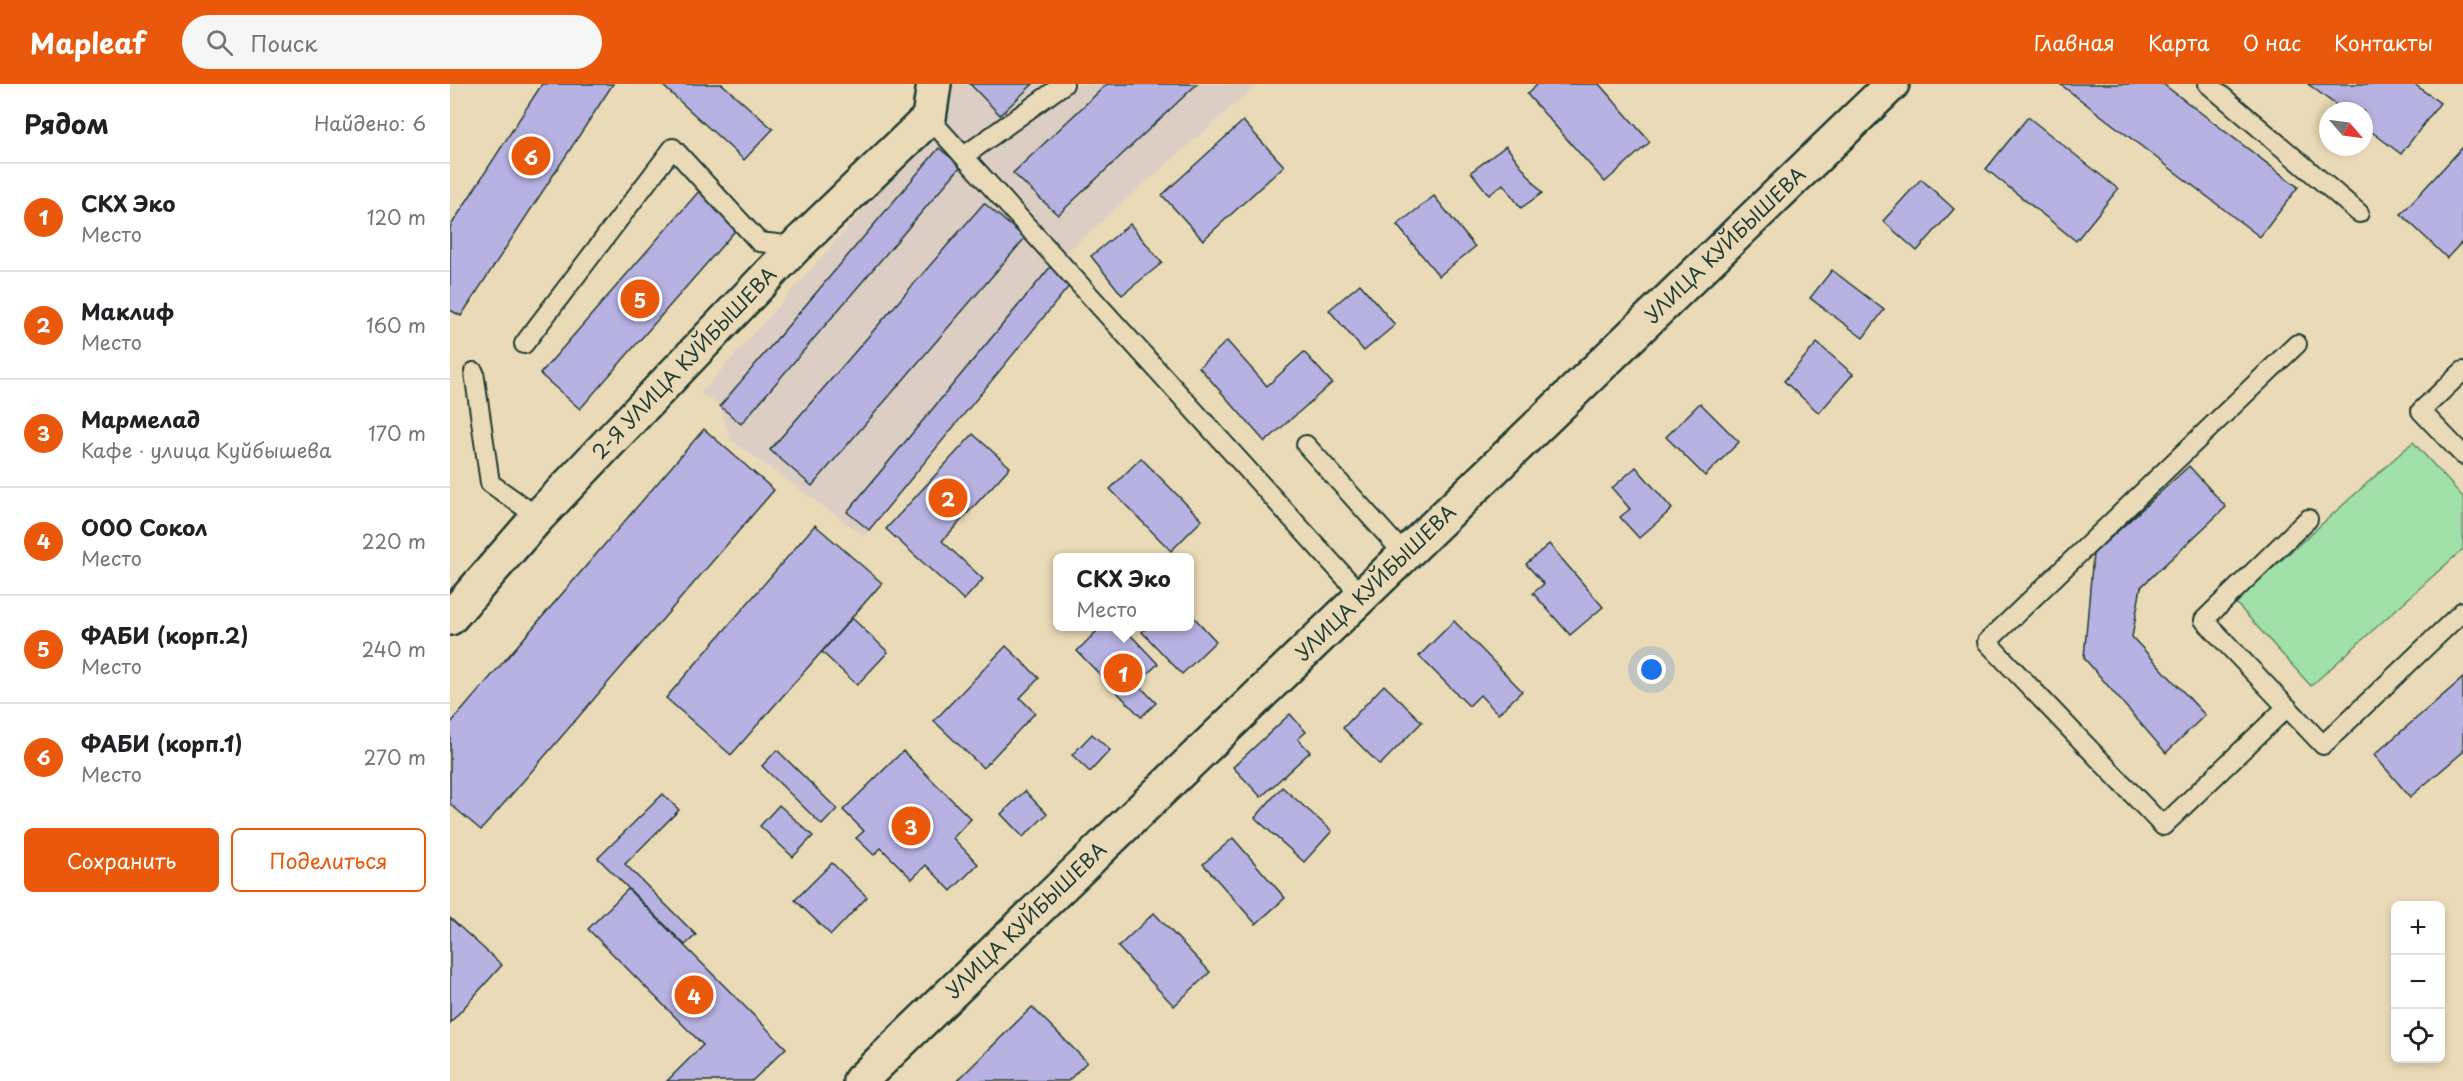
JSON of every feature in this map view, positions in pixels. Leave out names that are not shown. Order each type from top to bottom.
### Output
[{"type":"street","points":[[929,118],[934,84]]},
{"type":"street","name":"УЛИЦА КУЙБЫШЕВА","points":[[860,1081],[1892,84]]},
{"type":"street","name":"2-Я УЛИЦА КУЙБЫШЕВА","points":[[450,618],[538,517],[796,246],[929,118]]},
{"type":"lane","points":[[964,156],[1064,84]]},
{"type":"lane","points":[[2208,84],[2360,213]]},
{"type":"lane","points":[[929,118],[1362,596]]},
{"type":"lane","points":[[524,344],[673,148],[759,242],[796,246]]},
{"type":"lane","points":[[2287,707],[2163,826],[1987,642],[2297,344]]},
{"type":"lane","points":[[2463,371],[2421,411],[2463,455]]},
{"type":"lane","points":[[474,372],[490,483],[538,517]]},
{"type":"lane","points":[[1306,445],[1405,555]]},
{"type":"lane","points":[[2308,519],[2204,620],[2324,745],[2463,611]]},
{"type":"shaded area","points":[[952,84],[1258,84],[1052,265],[1058,299],[864,536],[731,440],[720,406],[701,393],[947,115]]},
{"type":"green space","points":[[2413,442],[2463,497],[2463,549],[2311,686],[2235,602]]},
{"type":"building","points":[[542,84],[613,84],[461,316],[450,310],[450,227]]},
{"type":"building","points":[[661,84],[722,84],[773,129],[744,160]]},
{"type":"building","points":[[970,84],[1033,84],[1000,115]]},
{"type":"building","points":[[1107,84],[1197,84],[1058,215],[1013,173]]},
{"type":"building","points":[[1538,84],[1599,84],[1650,142],[1605,182],[1527,94]]},
{"type":"building","points":[[2060,84],[2163,84],[2298,187],[2260,237]]},
{"type":"building","points":[[2308,84],[2414,84],[2440,103],[2401,154],[2373,133],[2373,102],[2332,102]]},
{"type":"building","points":[[2028,117],[2118,189],[2076,241],[1986,169]]},
{"type":"building","points":[[1243,121],[1284,166],[1203,240],[1162,195]]},
{"type":"building","points":[[1506,146],[1542,193],[1521,208],[1503,184],[1489,195],[1471,172]]},
{"type":"building","points":[[2463,147],[2463,241],[2447,258],[2401,214]]},
{"type":"building","points":[[939,148],[961,166],[741,424],[720,406]]},
{"type":"building","points":[[1921,179],[1954,209],[1917,251],[1883,221]]},
{"type":"building","points":[[700,190],[740,225],[580,409],[540,374]]},
{"type":"building","points":[[1434,196],[1475,247],[1439,276],[1397,225]]},
{"type":"building","points":[[984,203],[1025,238],[812,486],[770,450]]},
{"type":"building","points":[[1130,224],[1162,263],[1122,295],[1091,256]]},
{"type":"building","points":[[1052,265],[1070,285],[869,530],[847,512]]},
{"type":"building","points":[[1832,270],[1884,310],[1863,338],[1810,298]]},
{"type":"building","points":[[1360,284],[1395,325],[1364,351],[1329,310]]},
{"type":"building","points":[[1227,341],[1267,386],[1304,352],[1332,383],[1265,442],[1199,367]]},
{"type":"building","points":[[1817,343],[1853,374],[1819,413],[1784,381]]},
{"type":"building","points":[[1700,403],[1739,442],[1705,476],[1666,437]]},
{"type":"building","points":[[704,429],[774,490],[481,830],[450,804],[450,724]]},
{"type":"building","points":[[973,434],[1010,467],[942,541],[983,579],[964,600],[886,529]]},
{"type":"building","points":[[1141,458],[1202,520],[1171,551],[1110,489]]},
{"type":"building","points":[[2189,466],[2226,507],[2141,587],[2132,637],[2205,715],[2166,753],[2084,658],[2093,554]]},
{"type":"building","points":[[1636,467],[1672,509],[1639,538],[1620,517],[1630,509],[1612,488]]},
{"type":"building","points":[[815,525],[882,583],[731,755],[666,698]]},
{"type":"building","points":[[1549,544],[1603,607],[1570,635],[1533,593],[1544,584],[1526,564]]},
{"type":"building","points":[[1194,617],[1216,641],[1182,674],[1142,632],[1194,631]]},
{"type":"building","points":[[852,618],[888,652],[857,685],[822,652]]},
{"type":"building","points":[[1454,621],[1522,691],[1498,714],[1480,695],[1469,706],[1419,656]]},
{"type":"building","points":[[1097,631],[1127,631],[1158,664],[1137,683],[1156,703],[1141,717],[1077,651]]},
{"type":"building","points":[[1006,646],[1039,678],[1020,698],[1035,713],[983,768],[934,721]]},
{"type":"building","points":[[2463,678],[2463,752],[2410,797],[2374,755]]},
{"type":"building","points":[[1384,685],[1422,722],[1380,765],[1343,728]]},
{"type":"building","points":[[1290,714],[1306,732],[1298,739],[1310,752],[1261,797],[1233,767]]},
{"type":"building","points":[[1092,734],[1110,750],[1090,772],[1072,755]]},
{"type":"building","points":[[777,750],[837,809],[822,825],[762,766]]},
{"type":"building","points":[[903,751],[971,819],[953,838],[978,864],[951,891],[926,865],[912,879],[881,848],[874,855],[856,838],[864,831],[843,810]]},
{"type":"building","points":[[1282,787],[1332,831],[1304,862],[1255,818]]},
{"type":"building","points":[[1025,791],[1047,814],[1023,837],[1001,814]]},
{"type":"building","points":[[663,794],[679,810],[625,864],[696,935],[685,945],[598,858]]},
{"type":"building","points":[[779,805],[813,836],[793,857],[760,826]]},
{"type":"building","points":[[1233,838],[1285,898],[1256,924],[1203,864]]},
{"type":"building","points":[[832,863],[867,897],[831,935],[795,900]]},
{"type":"building","points":[[628,889],[786,1048],[752,1081],[667,1081],[703,1045],[588,929]]},
{"type":"building","points":[[1154,913],[1210,972],[1174,1006],[1118,947]]},
{"type":"building","points":[[450,918],[502,965],[450,1023]]},
{"type":"building","points":[[1032,1007],[1087,1062],[1068,1081],[957,1081]]},
{"type":"place","name":"ФАБИ (корп.1)","points":[[531,156]]},
{"type":"place","name":"ФАБИ (корп.2)","points":[[640,299]]},
{"type":"place","name":"Маклиф","points":[[948,498]]},
{"type":"place","name":"СКХ Эко","points":[[1123,673]]},
{"type":"place","name":"Мармелад","points":[[911,826]]},
{"type":"place","name":"ООО Сокол","points":[[694,995]]}]
